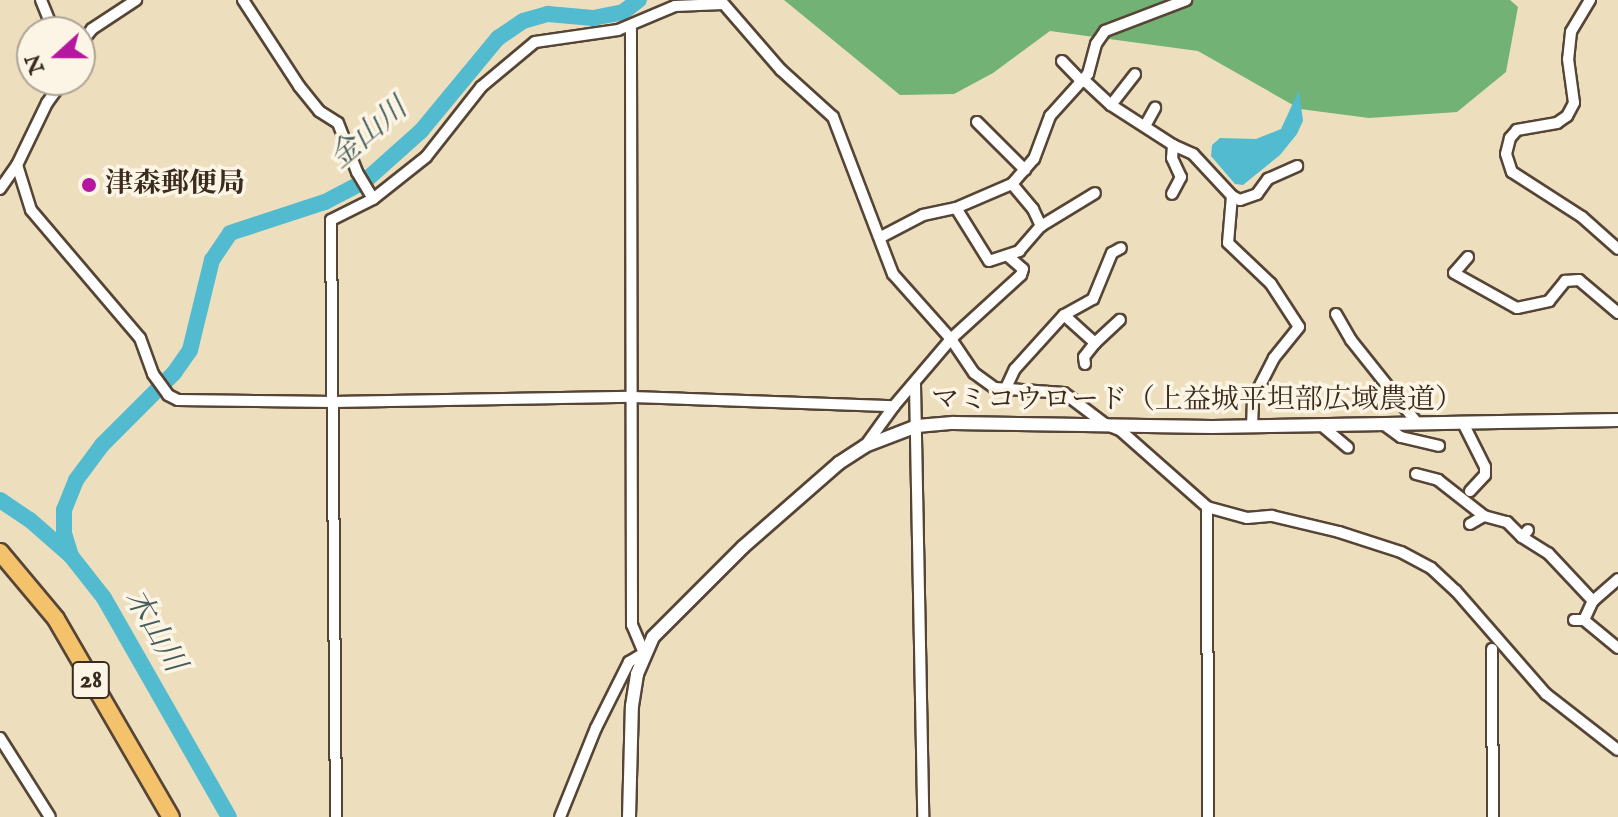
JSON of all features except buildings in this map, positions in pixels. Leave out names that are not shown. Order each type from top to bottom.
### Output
[{"type":"main road","name":"28","points":[[0,552],[56,619],[171,817]]},
{"type":"street","points":[[96,26],[136,0]]},
{"type":"street","points":[[243,0],[299,86],[319,111],[338,123],[357,172],[371,196]]},
{"type":"street","points":[[881,237],[923,215],[956,208],[1012,184],[1034,159],[1050,116],[1083,81],[1105,31],[1186,0]]},
{"type":"street","points":[[1590,0],[1576,18],[1571,32],[1568,59],[1574,103],[1567,116],[1557,123],[1517,130],[1510,138],[1506,154],[1512,172],[1582,217],[1618,249]]},
{"type":"street","points":[[336,817],[331,220],[426,157],[481,87],[535,42],[631,26],[675,6],[722,2],[781,70],[833,117],[893,274],[951,339],[974,373],[995,388],[1057,390],[1105,424],[1120,430],[1207,507],[1247,518],[1272,516],[1339,532],[1401,552],[1431,568],[1474,611],[1546,694],[1618,750]]},
{"type":"street","points":[[560,817],[617,685],[629,662],[644,653],[632,625],[631,26]]},
{"type":"street","points":[[1062,61],[1111,105],[1173,145],[1193,154],[1232,196],[1240,200],[1257,194],[1268,179],[1297,166]]},
{"type":"street","points":[[1111,105],[1135,74]]},
{"type":"street","points":[[0,189],[17,165],[52,96]]},
{"type":"street","points":[[1145,126],[1155,108]]},
{"type":"street","points":[[977,122],[1025,170]]},
{"type":"street","points":[[1172,194],[1181,177],[1172,158],[1173,145]]},
{"type":"street","points":[[17,165],[31,210],[140,338],[153,374],[168,395],[178,400],[333,402],[632,397],[894,406]]},
{"type":"street","points":[[1012,184],[1041,226]]},
{"type":"street","points":[[956,208],[989,261],[1009,257],[1019,251],[1041,226],[1095,193]]},
{"type":"street","points":[[1232,196],[1228,243],[1271,284],[1299,327],[1274,358],[1253,399],[1252,427]]},
{"type":"street","points":[[1005,390],[1015,369],[1064,315],[1093,299],[1112,253],[1121,248]]},
{"type":"street","points":[[865,446],[894,406],[951,339],[1021,275],[1023,269],[1009,257]]},
{"type":"street","points":[[1468,257],[1454,273],[1517,308],[1549,301],[1565,281],[1579,280],[1618,313]]},
{"type":"street","points":[[1336,314],[1351,340],[1418,424]]},
{"type":"street","points":[[1064,315],[1095,343]]},
{"type":"street","points":[[1085,364],[1084,357],[1095,343],[1120,320]]},
{"type":"street","points":[[915,385],[923,817]]},
{"type":"street","name":"マミコウロード（上益城平坦部広域農道）","points":[[629,817],[632,706],[644,653],[653,637],[694,593],[839,463],[865,446],[917,426],[1105,424],[1252,427],[1618,420]]},
{"type":"street","points":[[1463,423],[1485,467],[1485,475],[1470,491]]},
{"type":"street","points":[[1383,424],[1401,437],[1439,446]]},
{"type":"street","points":[[1321,425],[1348,448]]},
{"type":"street","points":[[1416,474],[1438,480],[1484,516],[1507,522],[1525,534],[1548,553],[1593,601]]},
{"type":"street","points":[[1207,507],[1208,817]]},
{"type":"street","points":[[1470,524],[1484,516]]},
{"type":"street","points":[[1618,579],[1593,601],[1579,620],[1618,648]]},
{"type":"street","points":[[1492,649],[1493,817]]},
{"type":"street","points":[[0,738],[50,817]]},
{"type":"green space","points":[[784,0],[1510,0],[1518,7],[1506,72],[1457,112],[1369,118],[1300,109],[1198,51],[1050,31],[993,73],[954,94],[900,95]]},
{"type":"water","points":[[1299,90],[1303,121],[1297,134],[1280,155],[1243,185],[1235,184],[1211,156],[1212,145],[1220,138],[1256,139],[1281,129]]},
{"type":"waterway","name":"金山川","points":[[71,556],[64,533],[64,510],[76,480],[102,445],[174,373],[190,350],[212,260],[230,233],[325,202],[365,181],[421,131],[498,38],[523,21],[548,14],[593,18],[623,12],[639,0]]},
{"type":"waterway","name":"木山川","points":[[0,500],[30,520],[71,556],[104,598],[229,817]]},
{"type":"place","name":"津森郵便局","points":[[89,185]]}]
